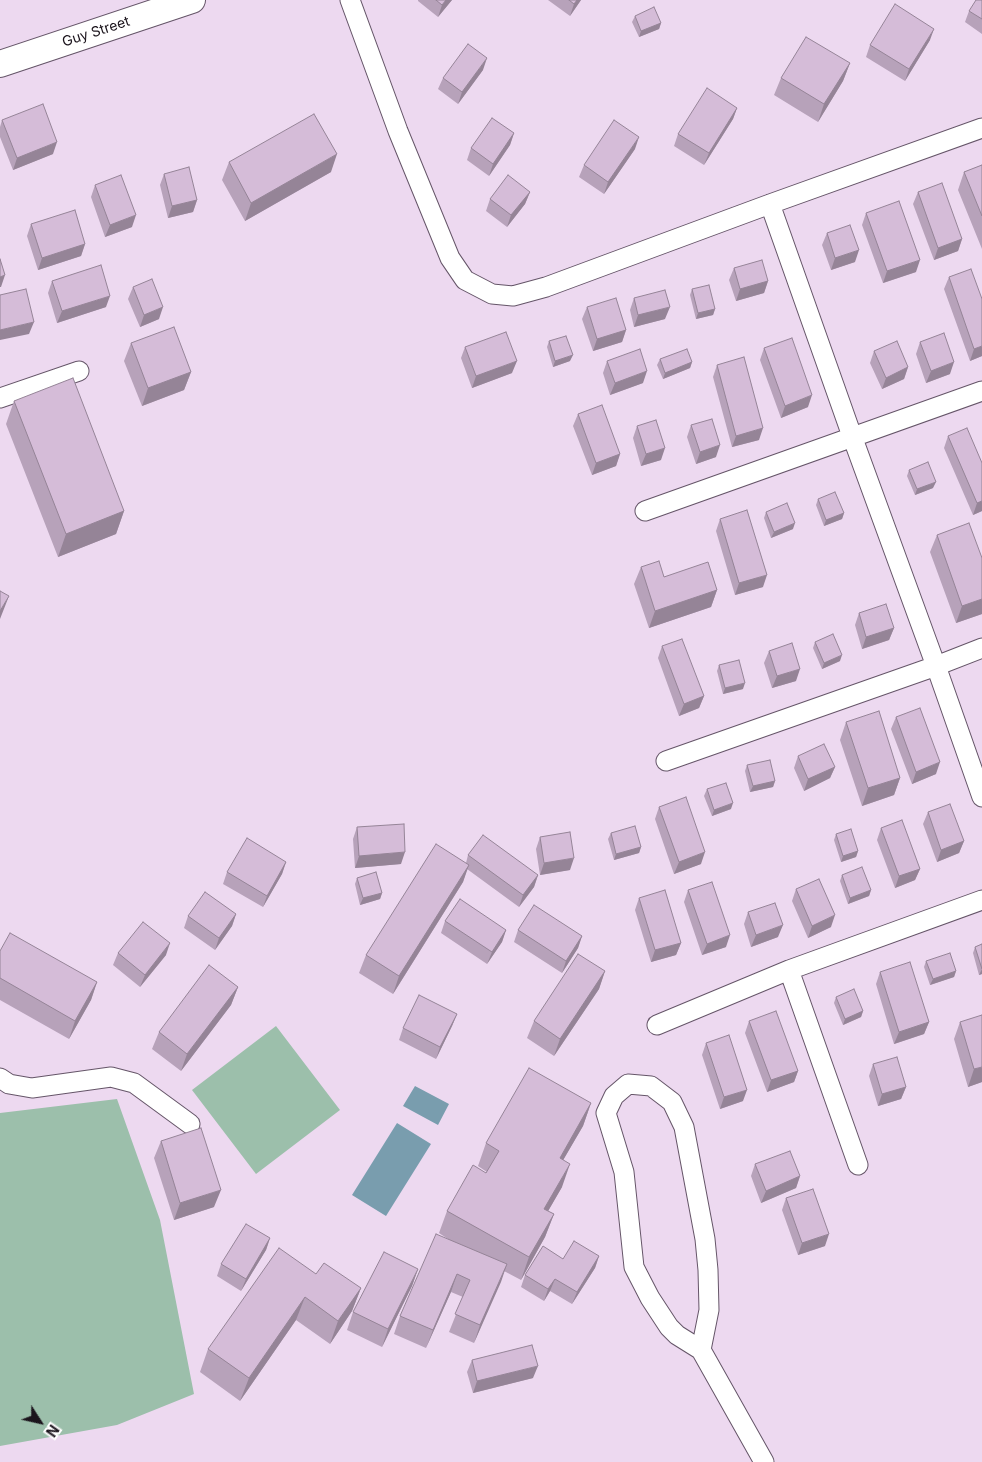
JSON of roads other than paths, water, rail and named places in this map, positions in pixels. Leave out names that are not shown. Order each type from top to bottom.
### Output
[{"type":"street","name":"Guy Street","points":[[0,64],[192,0]]},
{"type":"street","points":[[350,0],[398,130],[450,258],[465,280],[492,294],[513,296],[546,287],[982,128]]},
{"type":"street","points":[[770,204],[982,797]]},
{"type":"street","points":[[0,398],[79,371]]},
{"type":"street","points":[[645,511],[982,391]]},
{"type":"street","points":[[666,761],[982,648]]},
{"type":"street","points":[[657,1025],[789,970],[982,900]]},
{"type":"street","points":[[789,970],[858,1165]]},
{"type":"street","points":[[0,1078],[9,1084],[32,1088],[112,1077],[134,1083],[190,1124]]},
{"type":"street","points":[[701,1350],[709,1310],[708,1270],[705,1239],[684,1127],[672,1102],[651,1086],[628,1084],[614,1096],[606,1113],[624,1172],[634,1268],[650,1298],[669,1327],[677,1335],[701,1350],[764,1462]]},
{"type":"water","points":[[415,1086],[449,1104],[438,1125],[403,1106]]},
{"type":"water","points":[[397,1123],[431,1144],[386,1216],[352,1195]]}]
